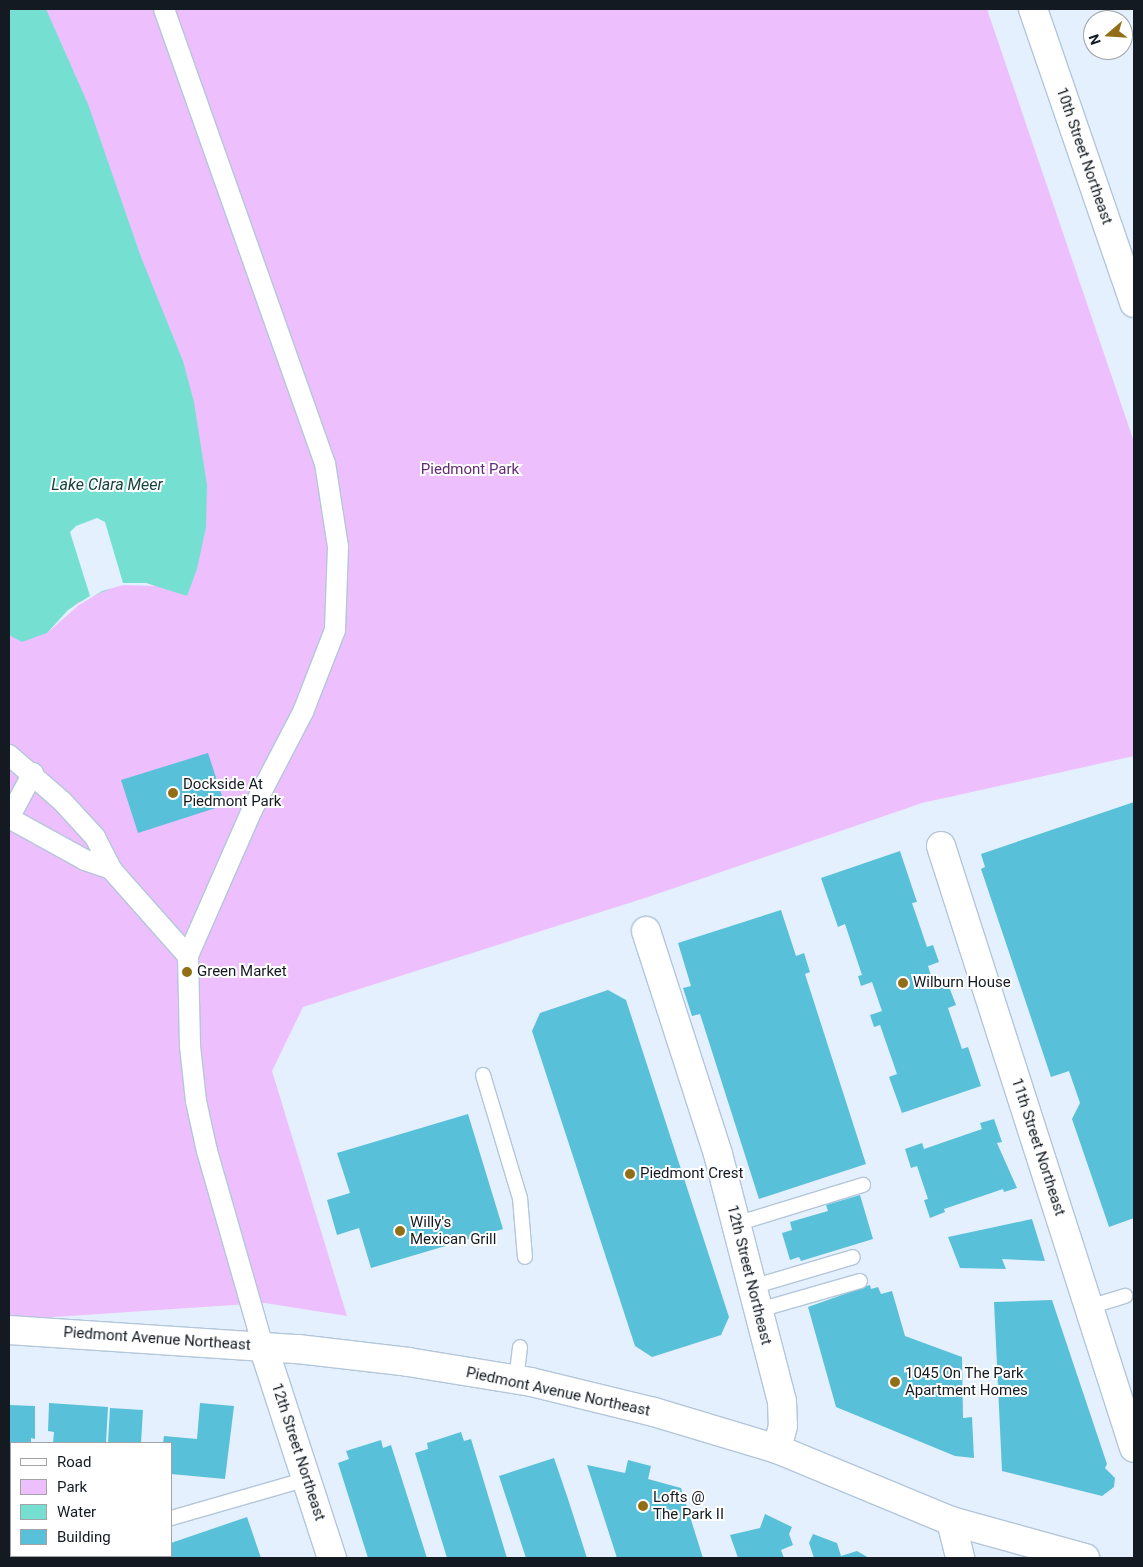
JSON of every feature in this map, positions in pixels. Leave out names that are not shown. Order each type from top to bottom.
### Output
[{"type":"main road","name":"10th Street Northeast","points":[[1033,9],[1134,303]]},
{"type":"main road","name":"11th Street Northeast","points":[[941,846],[1134,1448]]},
{"type":"main road","name":"12th Street Northeast","points":[[646,931],[718,1154],[782,1401],[783,1426],[777,1449]]},
{"type":"main road","name":"Piedmont Avenue Northeast","points":[[9,1330],[263,1346],[408,1362],[516,1380],[654,1412],[777,1449],[951,1521],[1085,1558]]},
{"type":"main road","name":"12th Street Northeast","points":[[263,1346],[332,1558]]},
{"type":"main road","points":[[951,1521],[960,1558]]},
{"type":"street","points":[[164,9],[325,463],[338,547],[335,630],[303,712],[252,810],[188,956],[190,1046],[196,1101],[207,1151],[263,1346]]},
{"type":"street","points":[[9,755],[32,773],[95,837],[110,869],[188,956]]},
{"type":"street","points":[[32,773],[9,818],[85,860],[110,869]]},
{"type":"lane","points":[[483,1075],[520,1198],[524,1257]]},
{"type":"lane","points":[[736,1224],[863,1185]]},
{"type":"lane","points":[[756,1299],[852,1257]]},
{"type":"lane","points":[[756,1299],[860,1282]]},
{"type":"lane","points":[[1089,1307],[1125,1296]]},
{"type":"lane","points":[[516,1380],[520,1347]]},
{"type":"lane","points":[[172,1518],[307,1479]]},
{"type":"green space","name":"Piedmont Park","points":[[9,9],[987,9],[1134,442],[1134,756],[922,803],[651,896],[303,1007],[272,1071],[347,1316],[265,1303],[9,1320]]},
{"type":"water","name":"Lake Clara Meer","points":[[9,9],[46,9],[88,104],[141,257],[183,361],[194,402],[207,485],[206,527],[197,569],[187,596],[146,583],[123,583],[77,603],[47,633],[22,642],[9,635]]},
{"type":"pier","points":[[97,518],[105,522],[123,583],[146,583],[155,586],[123,585],[102,591],[79,605],[47,633],[68,610],[90,596],[70,532],[76,526]]},
{"type":"building","name":"Dockside At Piedmont Park","points":[[208,753],[225,805],[138,833],[121,780]]},
{"type":"building","points":[[1134,802],[1134,1218],[1109,1227],[1072,1119],[1080,1103],[1069,1071],[1051,1077],[981,869],[985,867],[981,854]]},
{"type":"building","name":"Wilburn House","points":[[900,851],[917,902],[912,903],[927,947],[933,945],[939,962],[928,966],[935,988],[948,984],[956,1005],[948,1008],[962,1049],[968,1047],[981,1086],[902,1113],[889,1077],[897,1074],[880,1025],[874,1027],[870,1015],[882,1011],[872,982],[861,986],[858,976],[862,975],[845,924],[838,927],[821,878]]},
{"type":"building","points":[[781,910],[796,956],[804,953],[810,972],[805,974],[866,1164],[759,1199],[700,1014],[692,1016],[683,988],[691,986],[678,943]]},
{"type":"building","name":"Piedmont Crest","points":[[608,990],[626,1000],[729,1317],[721,1335],[652,1357],[635,1346],[532,1031],[540,1013]]},
{"type":"building","points":[[468,1114],[503,1229],[371,1268],[359,1228],[337,1235],[327,1200],[350,1193],[337,1153]]},
{"type":"building","points":[[994,1119],[1002,1142],[997,1143],[1017,1188],[1004,1192],[1003,1189],[944,1209],[945,1212],[930,1218],[924,1200],[928,1199],[917,1166],[911,1168],[905,1149],[922,1143],[924,1149],[982,1129],[980,1123]]},
{"type":"building","points":[[860,1195],[873,1239],[801,1261],[799,1257],[790,1260],[782,1233],[792,1230],[790,1222],[828,1211],[826,1205]]},
{"type":"building","points":[[1032,1219],[1045,1261],[1002,1259],[1006,1269],[960,1268],[948,1237]]},
{"type":"building","name":"1045 On The Park Apartment Homes","points":[[870,1285],[871,1289],[878,1287],[881,1294],[892,1291],[905,1336],[962,1357],[963,1418],[972,1417],[974,1458],[955,1456],[836,1407],[808,1307]]},
{"type":"building","points":[[1052,1300],[1107,1464],[1105,1468],[1115,1478],[1114,1487],[1102,1496],[1002,1471],[994,1302]]},
{"type":"building","points":[[49,1403],[108,1407],[106,1442],[53,1442],[54,1432],[48,1431]]},
{"type":"building","points":[[200,1403],[234,1406],[225,1479],[172,1474],[172,1442],[163,1442],[164,1436],[197,1439]]},
{"type":"building","points":[[9,1405],[35,1406],[35,1439],[31,1438],[31,1442],[10,1442],[10,1456]]},
{"type":"building","points":[[110,1408],[143,1410],[141,1442],[108,1442]]},
{"type":"building","points":[[461,1432],[464,1441],[471,1439],[507,1558],[447,1558],[415,1453],[428,1449],[427,1443]]},
{"type":"building","points":[[381,1440],[383,1448],[391,1445],[427,1558],[368,1558],[338,1463],[349,1459],[346,1451]]},
{"type":"building","points":[[554,1458],[587,1558],[526,1558],[499,1476]]},
{"type":"building","name":"Lofts @ The Park II","points":[[628,1460],[651,1466],[648,1479],[681,1488],[703,1558],[617,1558],[587,1465],[625,1473]]},
{"type":"building","points":[[765,1514],[792,1527],[789,1534],[793,1545],[781,1550],[784,1558],[738,1558],[730,1535],[760,1528]]},
{"type":"building","points":[[247,1517],[261,1558],[127,1558],[172,1557],[172,1543]]},
{"type":"building","points":[[813,1534],[837,1543],[841,1556],[857,1551],[869,1558],[814,1558],[809,1543]]},
{"type":"place","name":"Dockside At Piedmont Park","points":[[173,793]]},
{"type":"place","name":"Green Market","points":[[187,972]]},
{"type":"place","name":"Wilburn House","points":[[903,983]]},
{"type":"place","name":"Piedmont Crest","points":[[630,1174]]},
{"type":"place","name":"Willy's Mexican Grill","points":[[400,1231]]},
{"type":"place","name":"1045 On The Park Apartment Homes","points":[[895,1382]]},
{"type":"place","name":"Lofts @ The Park II","points":[[643,1506]]}]
